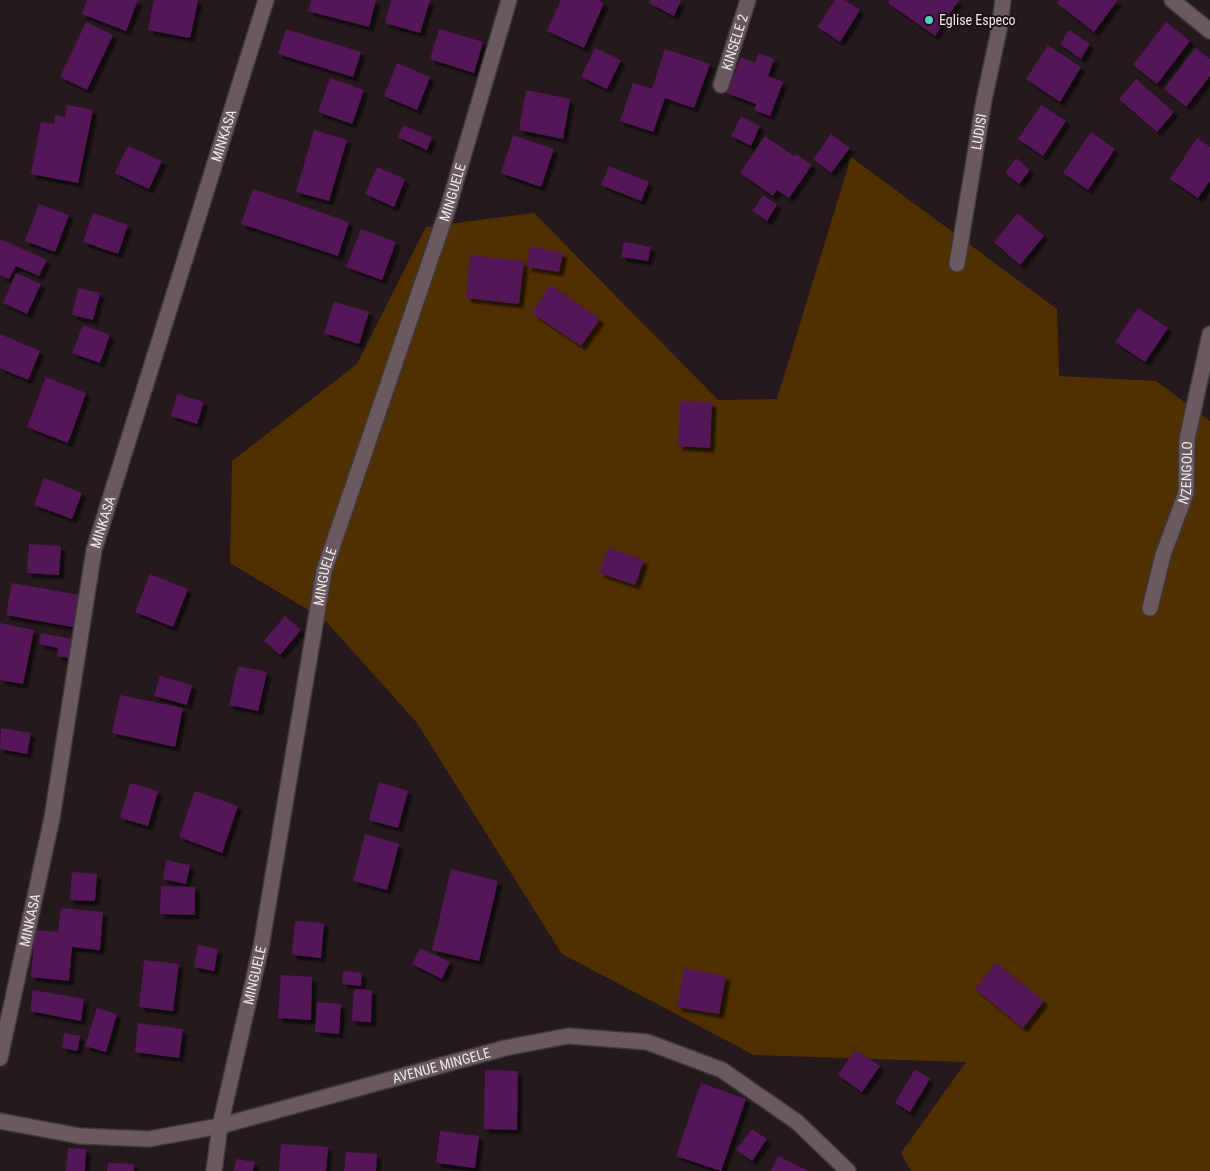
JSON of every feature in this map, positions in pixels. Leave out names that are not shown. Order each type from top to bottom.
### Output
[{"type":"street","name":"MINKASA","points":[[0,1058],[52,818],[94,550],[266,0]]},
{"type":"street","name":"MINGUELE","points":[[214,1171],[220,1126],[261,947],[324,571],[448,208],[509,0]]},
{"type":"street","name":"KINSELE 2","points":[[721,85],[748,0]]},
{"type":"street","name":"LUDISI","points":[[957,264],[984,100],[999,30],[1003,0]]},
{"type":"street","points":[[1172,0],[1210,31]]},
{"type":"street","name":"NZENGOLO","points":[[1150,608],[1163,555],[1186,493],[1187,439],[1210,334]]},
{"type":"street","name":"AVENUE MINGELE","points":[[0,1121],[80,1136],[149,1139],[220,1126],[504,1048],[568,1036],[648,1042],[722,1070],[797,1122],[848,1171]]},
{"type":"shaded area","points":[[851,157],[1057,309],[1059,376],[1156,381],[1210,421],[1210,1171],[911,1171],[901,1153],[966,1062],[754,1055],[562,954],[417,723],[325,620],[230,563],[232,461],[357,364],[426,227],[534,213],[718,400],[777,399]]},
{"type":"building","points":[[87,0],[138,0],[126,31],[82,14]]},
{"type":"building","points":[[154,0],[198,0],[190,38],[148,30]]},
{"type":"building","points":[[311,0],[376,0],[369,27],[308,11]]},
{"type":"building","points":[[391,0],[430,0],[420,33],[385,23]]},
{"type":"building","points":[[561,0],[598,0],[604,3],[584,48],[547,31]]},
{"type":"building","points":[[651,0],[681,0],[674,16],[649,3]]},
{"type":"building","points":[[835,0],[845,0],[860,10],[840,42],[818,27]]},
{"type":"building","name":"Eglise Especo","points":[[890,0],[959,0],[935,36],[888,3]]},
{"type":"building","points":[[1059,0],[1118,0],[1094,32],[1057,3]]},
{"type":"building","points":[[86,22],[113,35],[87,90],[60,77]]},
{"type":"building","points":[[1166,22],[1190,41],[1157,84],[1133,65]]},
{"type":"building","points":[[286,29],[361,52],[353,77],[278,54]]},
{"type":"building","points":[[439,29],[483,42],[474,73],[430,59]]},
{"type":"building","points":[[1069,30],[1090,44],[1081,59],[1060,44]]},
{"type":"building","points":[[1048,45],[1081,67],[1060,102],[1026,79]]},
{"type":"building","points":[[595,48],[621,60],[607,89],[581,77]]},
{"type":"building","points":[[1195,48],[1210,59],[1210,76],[1186,107],[1164,89]]},
{"type":"building","points":[[665,49],[710,64],[694,108],[665,98],[653,132],[620,121],[633,83],[652,89]]},
{"type":"building","points":[[759,53],[774,59],[768,76],[783,82],[770,116],[754,110],[756,104],[727,93],[741,57],[755,63]]},
{"type":"building","points":[[397,63],[430,77],[417,110],[384,96]]},
{"type":"building","points":[[330,78],[364,90],[352,124],[318,112]]},
{"type":"building","points":[[1136,79],[1174,112],[1157,132],[1119,99]]},
{"type":"building","points":[[526,90],[570,99],[563,139],[519,130]]},
{"type":"building","points":[[67,105],[93,110],[78,183],[31,174],[41,122],[54,124],[55,115],[65,117]]},
{"type":"building","points":[[1041,105],[1066,121],[1043,156],[1018,139]]},
{"type":"building","points":[[741,116],[760,126],[751,146],[731,136]]},
{"type":"building","points":[[403,125],[432,137],[427,150],[398,137]]},
{"type":"building","points":[[314,130],[347,140],[329,201],[296,192]]},
{"type":"building","points":[[1091,132],[1115,149],[1088,190],[1063,173]]},
{"type":"building","points":[[831,134],[850,148],[831,173],[813,159]]},
{"type":"building","points":[[513,135],[554,149],[541,187],[501,173]]},
{"type":"building","points":[[765,136],[794,156],[796,154],[812,165],[789,198],[777,190],[773,196],[740,173]]},
{"type":"building","points":[[1197,138],[1210,147],[1210,181],[1198,198],[1170,179]]},
{"type":"building","points":[[128,146],[162,161],[149,189],[115,173]]},
{"type":"building","points":[[1016,158],[1030,170],[1019,184],[1005,173]]},
{"type":"building","points":[[609,166],[649,182],[641,201],[601,185]]},
{"type":"building","points":[[377,167],[405,179],[394,207],[365,194]]},
{"type":"building","points":[[253,189],[349,222],[338,256],[241,224]]},
{"type":"building","points":[[763,195],[777,205],[767,221],[753,211]]},
{"type":"building","points":[[39,204],[69,215],[55,252],[25,241]]},
{"type":"building","points":[[93,213],[128,225],[118,254],[83,242]]},
{"type":"building","points":[[1018,213],[1044,236],[1020,265],[994,242]]},
{"type":"building","points":[[361,229],[396,242],[382,280],[346,267]]},
{"type":"building","points":[[0,239],[47,260],[39,276],[16,266],[9,279],[0,275]]},
{"type":"building","points":[[624,242],[651,247],[648,261],[621,257]]},
{"type":"building","points":[[530,246],[563,253],[559,272],[527,267]]},
{"type":"building","points":[[470,255],[524,261],[519,304],[466,298]]},
{"type":"building","points":[[16,273],[41,284],[27,314],[3,303]]},
{"type":"building","points":[[550,285],[600,319],[581,346],[532,313]]},
{"type":"building","points":[[78,288],[100,293],[93,320],[72,315]]},
{"type":"building","points":[[334,302],[369,312],[359,344],[324,333]]},
{"type":"building","points":[[1138,308],[1168,328],[1145,362],[1115,342]]},
{"type":"building","points":[[83,325],[110,335],[100,363],[72,353]]},
{"type":"building","points":[[0,334],[40,351],[28,380],[0,368]]},
{"type":"building","points":[[46,377],[86,393],[68,443],[27,427]]},
{"type":"building","points":[[177,394],[204,402],[197,424],[171,416]]},
{"type":"building","points":[[680,401],[712,402],[710,448],[678,446]]},
{"type":"building","points":[[44,478],[82,493],[72,519],[34,505]]},
{"type":"building","points":[[29,544],[61,546],[59,575],[27,573]]},
{"type":"building","points":[[608,548],[644,560],[635,585],[599,573]]},
{"type":"building","points":[[150,574],[188,589],[173,627],[135,612]]},
{"type":"building","points":[[12,583],[85,596],[78,628],[6,615]]},
{"type":"building","points":[[285,616],[301,630],[280,655],[264,641]]},
{"type":"building","points":[[0,623],[34,630],[23,684],[0,680]]},
{"type":"building","points":[[41,633],[77,640],[73,659],[57,656],[58,648],[39,644]]},
{"type":"building","points":[[238,666],[267,672],[258,711],[229,705]]},
{"type":"building","points":[[160,676],[192,685],[187,705],[154,696]]},
{"type":"building","points":[[120,695],[183,708],[175,747],[112,733]]},
{"type":"building","points":[[1,728],[31,733],[27,754],[0,749]]},
{"type":"building","points":[[379,782],[408,791],[398,828],[369,820]]},
{"type":"building","points":[[130,783],[158,791],[148,826],[120,818]]},
{"type":"building","points":[[195,791],[238,806],[222,853],[179,837]]},
{"type":"building","points":[[365,834],[399,844],[387,890],[353,881]]},
{"type":"building","points":[[166,860],[190,865],[186,884],[163,879]]},
{"type":"building","points":[[451,869],[498,881],[479,961],[432,950]]},
{"type":"building","points":[[72,872],[97,874],[95,901],[70,900]]},
{"type":"building","points":[[161,886],[195,887],[195,915],[160,914]]},
{"type":"building","points":[[61,908],[103,912],[100,950],[72,947],[69,981],[31,977],[35,930],[58,932]]},
{"type":"building","points":[[295,921],[324,923],[321,958],[292,955]]},
{"type":"building","points":[[198,945],[218,949],[214,971],[194,967]]},
{"type":"building","points":[[420,948],[450,962],[442,979],[412,964]]},
{"type":"building","points":[[144,960],[179,964],[173,1011],[139,1007]]},
{"type":"building","points":[[996,963],[1044,1001],[1023,1028],[975,989]]},
{"type":"building","points":[[684,968],[726,976],[719,1014],[677,1007]]},
{"type":"building","points":[[343,971],[362,973],[361,986],[342,984]]},
{"type":"building","points":[[281,975],[312,977],[311,1020],[278,1018]]},
{"type":"building","points":[[354,989],[372,990],[371,1022],[352,1021]]},
{"type":"building","points":[[33,990],[84,999],[81,1021],[30,1011]]},
{"type":"building","points":[[317,1002],[341,1004],[339,1034],[315,1032]]},
{"type":"building","points":[[97,1008],[117,1014],[106,1052],[85,1046]]},
{"type":"building","points":[[138,1023],[183,1029],[179,1058],[135,1052]]},
{"type":"building","points":[[64,1033],[80,1036],[77,1051],[62,1048]]},
{"type":"building","points":[[855,1050],[880,1066],[862,1092],[838,1075]]},
{"type":"building","points":[[915,1069],[930,1079],[910,1112],[895,1103]]},
{"type":"building","points":[[485,1070],[518,1071],[517,1130],[484,1129]]},
{"type":"building","points":[[701,1083],[746,1099],[721,1171],[676,1156]]},
{"type":"building","points":[[752,1129],[767,1139],[752,1161],[736,1150]]},
{"type":"building","points":[[440,1131],[479,1136],[475,1168],[436,1163]]},
{"type":"building","points":[[281,1144],[328,1147],[326,1171],[279,1171]]},
{"type":"building","points":[[68,1148],[86,1149],[85,1171],[66,1171]]},
{"type":"building","points":[[346,1152],[377,1154],[376,1171],[344,1171]]},
{"type":"building","points":[[778,1156],[809,1171],[771,1171]]},
{"type":"building","points":[[236,1159],[255,1162],[253,1171],[234,1171]]},
{"type":"building","points":[[108,1163],[134,1164],[134,1171],[107,1171]]},
{"type":"place","name":"Eglise Especo","points":[[929,20]]}]
